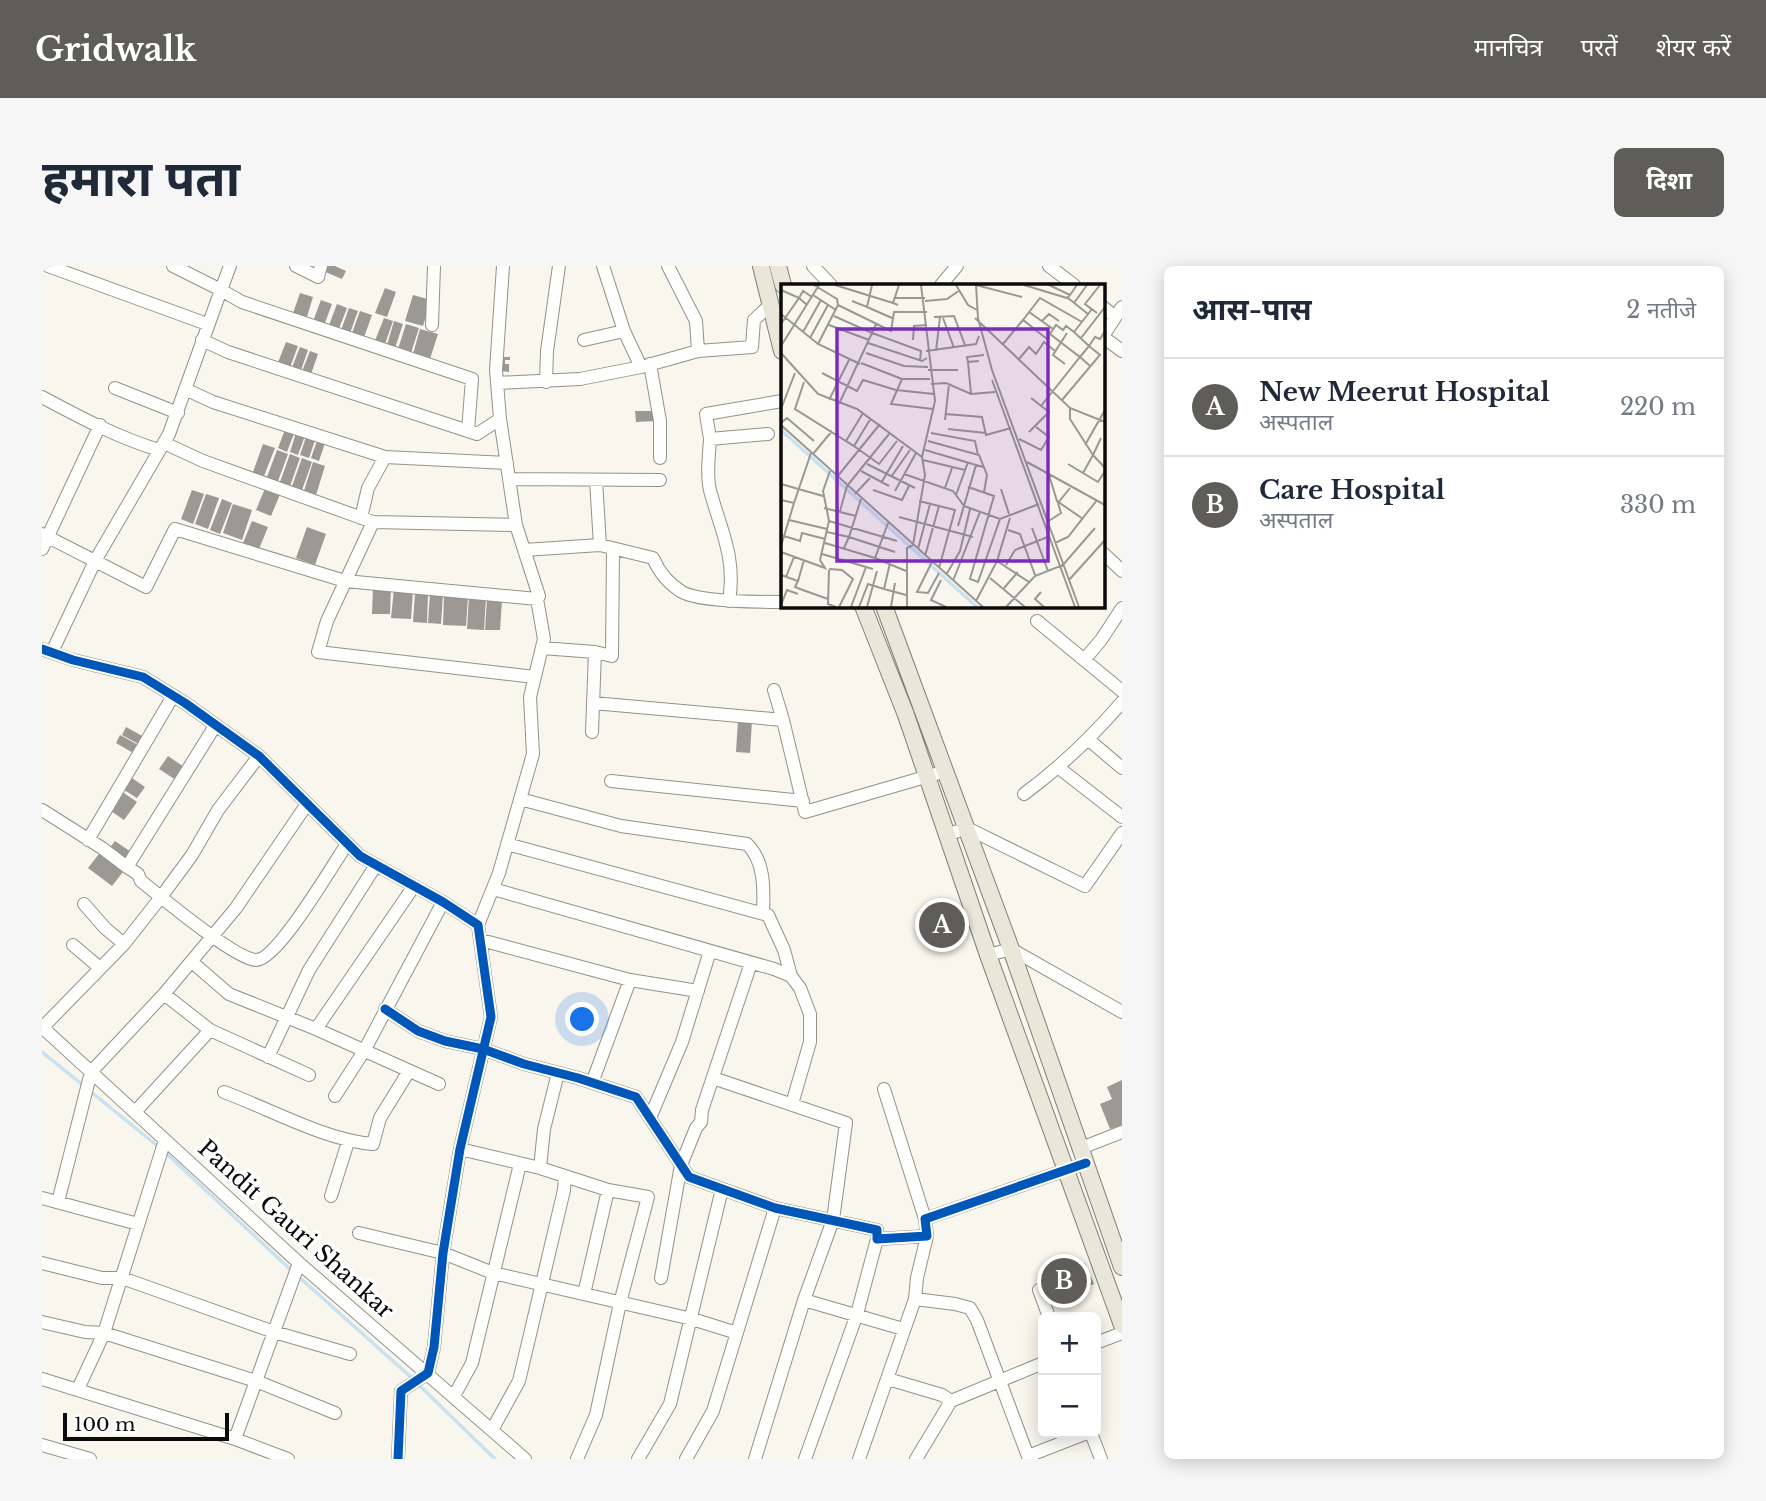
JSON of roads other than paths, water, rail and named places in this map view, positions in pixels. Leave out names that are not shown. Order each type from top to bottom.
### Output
[{"type":"main road","points":[[761,266],[781,347]]},
{"type":"main road","points":[[778,266],[783,284]]},
{"type":"main road","points":[[863,607],[906,715],[988,955],[1122,1325]]},
{"type":"main road","points":[[884,607],[967,828],[1121,1260]]},
{"type":"street","points":[[48,266],[207,324]]},
{"type":"street","points":[[173,266],[242,302],[472,379],[468,431]]},
{"type":"street","points":[[230,266],[207,324],[178,413],[47,650],[73,660],[143,677],[173,696],[259,756],[360,856],[443,902],[478,925]]},
{"type":"street","points":[[296,266],[318,276],[321,266]]},
{"type":"street","points":[[432,325],[434,266]]},
{"type":"street","points":[[398,1459],[401,1391],[428,1373],[434,1347],[443,1253],[460,1149],[491,1017],[478,925],[507,844],[533,754],[530,697],[544,639],[537,599],[539,596],[516,525],[500,418],[497,383],[503,266]]},
{"type":"street","points":[[546,382],[547,351],[559,266]]},
{"type":"street","points":[[603,266],[624,331],[645,366],[660,421],[660,458]]},
{"type":"street","points":[[668,266],[696,321],[698,351]]},
{"type":"street","points":[[813,266],[830,284]]},
{"type":"street","points":[[942,284],[957,266]]},
{"type":"street","points":[[1049,266],[1073,284]]},
{"type":"street","points":[[497,383],[580,379],[645,366],[698,351],[752,347],[754,320],[770,305]]},
{"type":"street","points":[[1104,335],[1119,312]]},
{"type":"street","points":[[584,340],[624,331]]},
{"type":"street","points":[[1104,338],[1122,351]]},
{"type":"street","points":[[202,340],[228,352],[477,434],[500,418]]},
{"type":"street","points":[[115,388],[178,413]]},
{"type":"street","points":[[185,388],[213,402],[385,457],[507,463]]},
{"type":"street","points":[[42,397],[76,416],[140,444],[162,446],[367,520],[516,525]]},
{"type":"street","points":[[729,601],[733,578],[719,514],[710,492],[710,439],[706,414],[781,401]]},
{"type":"street","points":[[42,550],[45,535],[100,425]]},
{"type":"street","points":[[710,439],[768,434]]},
{"type":"street","points":[[385,457],[368,488],[367,520],[345,582],[327,621],[318,652],[535,677]]},
{"type":"street","points":[[509,479],[660,480]]},
{"type":"street","points":[[596,480],[600,545]]},
{"type":"street","points":[[45,535],[146,587],[175,529],[345,582],[537,599]]},
{"type":"street","points":[[524,550],[600,545],[653,558],[660,572],[684,593],[729,601],[781,602]]},
{"type":"street","points":[[542,648],[612,656],[613,549]]},
{"type":"street","points":[[1104,554],[1122,571]]},
{"type":"street","points":[[1084,660],[1122,608]]},
{"type":"street","points":[[1037,621],[1122,691]]},
{"type":"street","points":[[592,732],[595,652]]},
{"type":"street","points":[[774,690],[806,812],[946,771]]},
{"type":"street","points":[[88,840],[173,696]]},
{"type":"street","points":[[1024,794],[1059,768],[1089,740],[1122,702]]},
{"type":"street","points":[[593,703],[783,720]]},
{"type":"street","points":[[127,867],[215,726]]},
{"type":"street","points":[[1089,740],[1122,768]]},
{"type":"street","points":[[43,1027],[124,944],[161,897],[218,810],[259,756]]},
{"type":"street","points":[[1059,768],[1122,817]]},
{"type":"street","points":[[611,781],[803,801]]},
{"type":"street","points":[[520,799],[621,826],[747,844],[756,852],[764,886],[763,914]]},
{"type":"street","points":[[58,1202],[91,1072],[164,994],[236,908],[307,804]]},
{"type":"street","points":[[42,810],[127,867],[161,897],[213,936],[245,957],[257,960],[266,957],[283,940],[347,844]]},
{"type":"street","points":[[946,835],[967,828],[1086,886],[1122,833]]},
{"type":"street","points":[[507,844],[768,915],[784,950],[791,976],[800,989],[810,1014],[810,1042],[792,1104]]},
{"type":"street","points":[[268,1057],[309,970],[376,865]]},
{"type":"street","points":[[316,1029],[414,886]]},
{"type":"street","points":[[492,889],[791,976]]},
{"type":"street","points":[[335,1096],[364,1051],[443,902]]},
{"type":"street","points":[[84,904],[105,928],[124,944]]},
{"type":"street","points":[[481,940],[630,980],[698,991]]},
{"type":"street","points":[[74,944],[100,968]]},
{"type":"street","points":[[988,955],[1011,950],[1122,1012]]},
{"type":"street","points":[[650,1118],[682,1042],[710,951]]},
{"type":"street","points":[[192,962],[229,994],[316,1029],[439,1084]]},
{"type":"street","points":[[661,1278],[681,1165],[696,1128],[702,1122],[702,1110],[751,964]]},
{"type":"street","points":[[592,1083],[630,980]]},
{"type":"street","points":[[164,994],[210,1030],[309,1074]]},
{"type":"street","points":[[385,1009],[418,1031],[445,1041],[483,1049],[636,1097],[689,1177],[775,1208],[877,1230],[857,1314],[805,1459]]},
{"type":"street","name":"Pandit Gauri Shankar","points":[[43,1027],[299,1264],[525,1459]]},
{"type":"street","points":[[135,1112],[210,1030]]},
{"type":"street","points":[[223,1092],[348,1142],[373,1144],[380,1118],[409,1071]]},
{"type":"street","points":[[540,1168],[544,1129],[558,1073]]},
{"type":"street","points":[[713,1078],[846,1123],[833,1220],[804,1300],[755,1459]]},
{"type":"street","points":[[862,1458],[915,1299],[927,1236],[925,1219],[884,1088]]},
{"type":"street","points":[[925,1219],[1065,1170],[1122,1132]]},
{"type":"street","points":[[78,1389],[104,1333],[165,1140]]},
{"type":"street","points":[[331,1196],[348,1142]]},
{"type":"street","points":[[460,1149],[540,1168],[608,1189],[648,1196],[620,1303],[596,1415],[577,1459]]},
{"type":"street","points":[[454,1396],[472,1363],[520,1164]]},
{"type":"street","points":[[492,1430],[519,1381],[530,1344],[540,1285],[565,1177]]},
{"type":"street","points":[[584,1294],[608,1189]]},
{"type":"street","points":[[638,1459],[670,1404],[722,1189]]},
{"type":"street","points":[[42,1198],[138,1224]]},
{"type":"street","points":[[686,1459],[713,1411],[775,1208]]},
{"type":"street","points":[[359,1233],[443,1253],[494,1273],[692,1319],[737,1333]]},
{"type":"street","points":[[877,1239],[927,1236]]},
{"type":"street","points":[[42,1263],[102,1278],[122,1278],[274,1332],[350,1354]]},
{"type":"street","points":[[234,1439],[299,1264]]},
{"type":"street","points":[[1039,1290],[1047,1312]]},
{"type":"street","points":[[915,1299],[970,1308],[977,1320],[1028,1458],[1077,1438]]},
{"type":"street","points":[[804,1300],[903,1329]]},
{"type":"street","points":[[42,1322],[85,1332],[104,1333],[256,1381],[335,1413]]},
{"type":"street","points":[[1101,1341],[1122,1333]]},
{"type":"street","points":[[916,1459],[951,1401],[1038,1365]]},
{"type":"street","points":[[42,1379],[234,1439],[288,1459]]},
{"type":"street","points":[[888,1379],[942,1395],[951,1401]]},
{"type":"street","points":[[1091,1438],[1101,1459]]},
{"type":"street","points":[[42,1446],[90,1459]]},
{"type":"waterway","points":[[42,1052],[84,1086]]},
{"type":"waterway","points":[[90,1091],[160,1148]]},
{"type":"waterway","points":[[166,1153],[293,1272]]},
{"type":"waterway","points":[[299,1277],[413,1379]]},
{"type":"waterway","points":[[419,1385],[495,1459]]},
{"type":"place","name":"New Meerut Hospital","points":[[942,925]]},
{"type":"place","name":"Care Hospital","points":[[1064,1281]]}]
